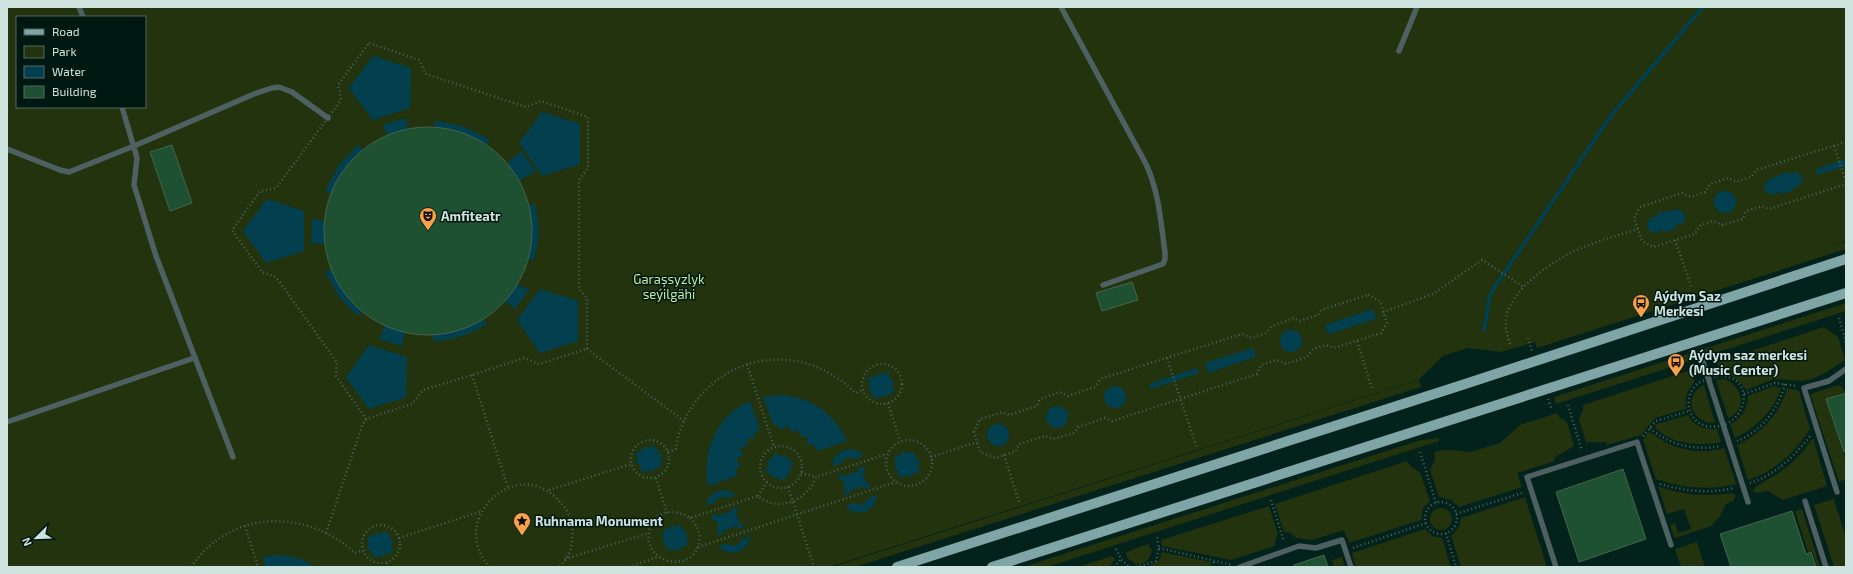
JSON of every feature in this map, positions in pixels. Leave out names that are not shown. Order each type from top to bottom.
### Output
[{"type":"main road","points":[[897,567],[1846,260]]},
{"type":"main road","points":[[992,567],[1846,293]]},
{"type":"lane","points":[[1060,7],[1146,164],[1153,180],[1157,195],[1165,253],[1163,264],[1103,285]]},
{"type":"lane","points":[[1399,51],[1417,7]]},
{"type":"lane","points":[[7,149],[60,170],[69,172],[134,146],[254,94],[279,87],[285,88],[300,96],[328,118]]},
{"type":"lane","points":[[122,108],[134,146],[136,158],[134,185],[156,256],[233,457]]},
{"type":"lane","points":[[7,422],[194,358]]},
{"type":"lane","points":[[1703,362],[1748,502]]},
{"type":"lane","points":[[1837,492],[1804,388],[1829,380],[1846,369]]},
{"type":"lane","points":[[1556,567],[1527,477],[1637,442],[1671,545]]},
{"type":"lane","points":[[1806,501],[1826,567]]},
{"type":"lane","points":[[1240,567],[1299,546],[1316,548],[1342,540],[1351,567]]},
{"type":"path","points":[[366,419],[336,376],[337,362],[276,277],[262,272],[232,230],[260,191],[276,188],[328,118],[341,100],[338,85],[369,43],[419,60],[426,74],[526,107],[541,101],[588,117],[588,168],[579,180],[579,289],[587,298],[587,349]]},
{"type":"path","points":[[1834,146],[1846,182],[1770,209],[1762,206],[1746,211],[1743,219],[1722,225],[1713,221],[1700,226],[1696,234],[1653,247],[1642,241],[1634,218],[1640,207],[1682,193],[1691,197],[1705,192],[1710,184],[1728,178],[1736,182],[1751,177],[1756,170],[1846,142]]},
{"type":"path","points":[[1510,344],[1507,333],[1506,316],[1513,300],[1524,287],[1543,271],[1576,250],[1638,229]]},
{"type":"path","points":[[1675,240],[1691,286]]},
{"type":"path","points":[[1383,312],[1434,294],[1482,260],[1524,287]]},
{"type":"path","points":[[1368,295],[1380,301],[1383,312],[1387,323],[1382,333],[1334,348],[1326,345],[1319,347],[1313,350],[1307,357],[1286,364],[1277,360],[1261,365],[1257,374],[1180,396],[1112,421],[1105,418],[1078,427],[1074,433],[1053,440],[1045,436],[1019,444],[1016,451],[995,458],[980,452],[974,432],[980,419],[1002,412],[1009,415],[1037,406],[1040,399],[1060,392],[1068,396],[1095,387],[1100,380],[1242,334],[1252,338],[1266,333],[1272,326],[1294,318],[1300,321],[1318,315],[1321,310],[1368,295]]},
{"type":"path","points":[[1839,318],[1846,342]]},
{"type":"path","points":[[1528,338],[1536,361]]},
{"type":"path","points":[[1357,341],[1372,389]]},
{"type":"path","points":[[326,533],[362,426],[366,419],[412,404],[423,390],[524,358],[539,364],[587,349]]},
{"type":"path","points":[[587,349],[684,421]]},
{"type":"path","points":[[1167,358],[1196,446]]},
{"type":"path","points":[[668,452],[676,449],[684,421],[696,400],[705,390],[728,373],[746,364],[779,359],[806,363],[832,374],[855,393],[863,391]]},
{"type":"path","points":[[746,364],[774,447]]},
{"type":"path","points":[[880,364],[893,367],[898,372],[902,384],[897,397],[888,403],[873,403],[868,399],[863,391],[862,380],[868,369],[880,364]]},
{"type":"path","points":[[472,375],[508,488]]},
{"type":"path","points":[[1717,376],[1731,378],[1737,383],[1744,394],[1745,402],[1738,415],[1732,420],[1723,424],[1709,426],[1702,424],[1695,420],[1689,411],[1688,400],[1691,392],[1699,383],[1717,376]]},
{"type":"path","points":[[1744,394],[1775,383],[1804,388]]},
{"type":"path","points":[[1545,389],[1552,410]]},
{"type":"path","points":[[888,403],[900,442]]},
{"type":"path","points":[[1568,405],[1585,459]]},
{"type":"path","points":[[1637,442],[1656,421],[1689,411]]},
{"type":"path","points":[[647,440],[660,442],[668,452],[668,464],[666,470],[656,478],[644,477],[634,470],[631,464],[632,451],[636,446],[647,440]]},
{"type":"path","points":[[698,547],[699,538],[695,522],[682,513],[674,511],[667,513],[659,516],[653,522],[649,533],[650,546],[659,557],[669,562],[678,562],[689,557],[698,547],[797,514],[896,482],[912,485],[919,483],[930,472],[931,456],[928,450],[916,441],[909,440],[900,442],[890,449],[887,454],[887,470],[890,477],[896,482]]},
{"type":"path","points":[[931,456],[977,442]]},
{"type":"path","points":[[774,447],[787,447],[798,454],[802,466],[801,473],[794,484],[788,487],[775,487],[766,482],[761,474],[760,460],[763,455],[774,447]]},
{"type":"path","points":[[1420,452],[1436,503]]},
{"type":"path","points":[[801,473],[816,477],[887,454]]},
{"type":"path","points":[[1004,455],[1020,502]]},
{"type":"path","points":[[549,490],[631,464]]},
{"type":"path","points":[[758,496],[765,502],[774,504],[793,502],[808,492],[816,477]]},
{"type":"path","points":[[656,478],[667,513]]},
{"type":"path","points":[[690,518],[758,496],[766,482]]},
{"type":"path","points":[[490,567],[482,556],[478,544],[476,532],[478,520],[482,511],[494,496],[508,488],[522,485],[536,486],[549,490],[562,503],[570,518],[573,534],[570,550],[565,560],[559,567]]},
{"type":"path","points":[[788,487],[814,567]]},
{"type":"path","points":[[1456,514],[1531,490]]},
{"type":"path","points":[[1271,500],[1287,551]]},
{"type":"path","points":[[1436,503],[1448,504],[1456,514],[1455,526],[1446,533],[1434,532],[1426,523],[1425,517],[1427,511],[1436,503]]},
{"type":"path","points":[[399,538],[482,511]]},
{"type":"path","points":[[191,567],[203,552],[214,542],[245,526],[265,521],[307,524],[345,544],[355,553],[362,551]]},
{"type":"path","points":[[1345,550],[1426,523]]},
{"type":"path","points":[[245,526],[258,567]]},
{"type":"path","points":[[375,526],[387,526],[393,529],[399,538],[399,552],[395,558],[387,563],[377,564],[370,561],[362,551],[361,544],[365,533],[375,526]]},
{"type":"path","points":[[565,560],[649,533]]},
{"type":"path","points":[[1446,533],[1456,567]]},
{"type":"path","points":[[1136,567],[1144,566],[1156,561],[1159,548],[1157,536]]},
{"type":"path","points":[[1159,548],[1231,564],[1234,567]]},
{"type":"path","points":[[1116,550],[1121,559],[1129,567]]},
{"type":"path","points":[[629,567],[659,557]]},
{"type":"path","points":[[1114,567],[1121,559]]},
{"type":"path","points":[[1213,567],[1214,560]]},
{"type":"path","points":[[387,563],[388,567]]},
{"type":"green space","name":"Garaşsyzlyk seýilgähi","points":[[7,7],[1846,7],[1846,241],[1831,246],[1846,242],[1846,249],[1537,348],[1535,342],[1501,352],[1468,348],[1443,356],[1418,380],[829,567],[7,567]]},
{"type":"green space","points":[[1846,303],[1846,311],[1556,404],[1554,397]]},
{"type":"green space","points":[[1824,327],[1838,337],[1845,360],[1825,373],[1812,379],[1802,381],[1774,379],[1746,390],[1736,378],[1721,373],[1717,362]]},
{"type":"green space","points":[[1691,370],[1695,382],[1687,394],[1686,409],[1655,418],[1641,435],[1607,445],[1606,442],[1586,442],[1579,419],[1583,410],[1583,405]]},
{"type":"green space","points":[[1724,379],[1735,386],[1741,398],[1739,409],[1735,414],[1728,418],[1716,380]]},
{"type":"green space","points":[[1419,380],[1421,387],[855,567],[832,567]]},
{"type":"green space","points":[[1704,385],[1715,423],[1700,419],[1692,408],[1691,402],[1693,395]]},
{"type":"green space","points":[[1838,385],[1843,388],[1845,392],[1826,399],[1846,461],[1846,479],[1839,482],[1810,394]]},
{"type":"green space","points":[[1774,386],[1781,388],[1769,411],[1757,424],[1735,438],[1730,424],[1738,419],[1743,413],[1748,396]]},
{"type":"green space","points":[[1787,388],[1799,391],[1810,429],[1798,446],[1783,460],[1767,472],[1748,480],[1737,445],[1754,436],[1768,422],[1784,398]]},
{"type":"green space","points":[[1557,413],[1559,417],[1567,422],[1574,446],[1554,458],[1555,461],[1517,473],[1522,487],[1459,507],[1451,500],[1439,497],[1430,470],[1435,460],[1434,452],[1452,450],[1470,452],[1500,443],[1520,425]]},
{"type":"green space","points":[[1688,415],[1696,425],[1708,429],[1717,429],[1721,442],[1695,444],[1677,441],[1661,433],[1655,427],[1657,424]]},
{"type":"green space","points":[[1649,432],[1665,442],[1679,448],[1694,451],[1709,451],[1724,448],[1736,484],[1695,488],[1676,485],[1656,479],[1643,440]]},
{"type":"green space","points":[[1439,438],[1439,441],[1047,567],[1023,567],[1421,440]]},
{"type":"green space","points":[[1813,438],[1827,486],[1783,500],[1768,491],[1757,493],[1752,491],[1758,485],[1789,465]]},
{"type":"green space","points":[[1407,461],[1411,467],[1420,472],[1430,501],[1423,508],[1421,520],[1349,543],[1344,530],[1312,540],[1296,538],[1291,533],[1284,532],[1275,504]]},
{"type":"green space","points":[[1658,486],[1685,493],[1713,495],[1732,493],[1736,496],[1733,501],[1726,504],[1720,516],[1711,526],[1675,538],[1670,525],[1675,523],[1678,533],[1691,529],[1684,509],[1667,514]]},
{"type":"green space","points":[[1525,497],[1547,567],[1461,567],[1451,536],[1459,527],[1461,518]]},
{"type":"green space","points":[[1834,499],[1846,538],[1846,567],[1834,567],[1814,505]]},
{"type":"green space","points":[[1269,506],[1278,534],[1275,546],[1231,560],[1162,546],[1161,540]]},
{"type":"green space","points":[[1441,508],[1449,511],[1452,519],[1449,527],[1441,530],[1433,527],[1430,519],[1433,511]]},
{"type":"green space","points":[[1802,509],[1820,567],[1817,567],[1812,551],[1808,552],[1795,511]]},
{"type":"green space","points":[[1425,529],[1432,536],[1442,538],[1451,567],[1356,567],[1352,553]]},
{"type":"green space","points":[[1697,542],[1705,567],[1681,567],[1675,549]]},
{"type":"green space","points":[[1148,544],[1152,550],[1149,558],[1145,562],[1136,564],[1127,558],[1126,552]]},
{"type":"green space","points":[[1162,552],[1211,562],[1210,567],[1151,567],[1150,565],[1159,561]]},
{"type":"green space","points":[[1112,556],[1115,559],[1109,567],[1078,567]]},
{"type":"green space","points":[[1342,557],[1345,567],[1334,567],[1332,560]]},
{"type":"water","points":[[373,56],[411,68],[410,108],[373,120],[349,88]]},
{"type":"water","points":[[542,112],[580,124],[580,164],[542,176],[519,143]]},
{"type":"water","points":[[406,118],[411,161],[398,166],[383,125]]},
{"type":"water","points":[[435,120],[465,127],[490,140],[463,178],[446,170],[431,167]]},
{"type":"water","points":[[359,144],[385,183],[372,196],[364,209],[325,191],[339,165]]},
{"type":"water","points":[[521,151],[536,171],[493,196],[484,184]]},
{"type":"water","points":[[1846,159],[1846,166],[1817,175],[1816,169]]},
{"type":"water","points":[[1786,172],[1789,174],[1797,172],[1803,177],[1801,185],[1794,188],[1792,191],[1782,194],[1779,192],[1771,195],[1764,190],[1766,181]]},
{"type":"water","points":[[1725,191],[1733,194],[1736,202],[1733,210],[1725,213],[1717,210],[1714,202],[1717,194]]},
{"type":"water","points":[[267,199],[304,211],[304,251],[266,263],[243,231]]},
{"type":"water","points":[[535,204],[538,218],[538,232],[534,260],[491,251],[494,233],[492,217]]},
{"type":"water","points":[[1679,209],[1685,215],[1684,223],[1676,225],[1675,229],[1664,232],[1661,230],[1653,233],[1647,227],[1649,219],[1657,216],[1658,213]]},
{"type":"water","points":[[312,219],[352,227],[352,241],[311,244]]},
{"type":"water","points":[[363,258],[372,274],[383,285],[358,316],[340,298],[325,272]]},
{"type":"water","points":[[490,271],[529,290],[515,309],[480,282]]},
{"type":"water","points":[[540,289],[578,301],[578,341],[540,353],[517,320]]},
{"type":"water","points":[[462,291],[487,324],[461,336],[447,340],[433,341],[429,300],[440,299]]},
{"type":"water","points":[[395,301],[409,306],[402,346],[379,339]]},
{"type":"water","points":[[1373,309],[1376,319],[1328,334],[1325,325]]},
{"type":"water","points":[[1291,330],[1299,333],[1302,341],[1299,349],[1291,352],[1283,349],[1280,341],[1283,333]]},
{"type":"water","points":[[369,345],[407,357],[406,397],[369,409],[346,377]]},
{"type":"water","points":[[1253,348],[1256,357],[1208,373],[1205,363]]},
{"type":"water","points":[[1197,368],[1199,373],[1151,389],[1149,384]]},
{"type":"water","points":[[886,372],[889,374],[890,379],[894,381],[892,386],[894,391],[890,395],[887,394],[885,398],[881,396],[876,399],[873,397],[872,392],[868,389],[870,385],[868,380],[869,377],[875,377],[877,373],[881,375]]},
{"type":"water","points":[[1115,386],[1123,389],[1126,397],[1123,405],[1115,408],[1107,405],[1104,397],[1107,389]]},
{"type":"water","points":[[780,395],[802,399],[820,408],[835,422],[847,441],[817,451],[814,445],[809,445],[807,443],[808,438],[806,436],[800,436],[799,431],[790,431],[789,426],[786,426],[783,430],[777,425],[773,425],[763,397]]},
{"type":"water","points":[[750,401],[760,429],[755,432],[755,437],[747,439],[747,446],[742,447],[740,450],[743,454],[737,458],[740,466],[736,469],[737,476],[708,486],[707,460],[714,436],[720,425],[728,416],[738,407]]},
{"type":"water","points":[[1057,406],[1065,409],[1068,417],[1065,425],[1057,428],[1049,425],[1046,417],[1049,409]]},
{"type":"water","points":[[998,424],[1006,427],[1009,435],[1006,443],[998,446],[990,443],[987,435],[990,427]]},
{"type":"water","points":[[645,446],[649,448],[654,446],[658,450],[658,453],[662,455],[660,459],[662,464],[658,468],[655,468],[653,472],[649,470],[644,472],[641,471],[640,465],[636,463],[638,459],[636,454],[640,450],[643,450]]},
{"type":"water","points":[[850,449],[856,450],[865,456],[856,459],[847,457],[840,464],[832,466],[835,456]]},
{"type":"water","points":[[903,451],[907,454],[909,452],[915,453],[916,458],[920,460],[918,465],[920,470],[916,474],[913,473],[911,477],[907,475],[902,478],[899,476],[898,471],[894,468],[896,464],[894,459],[895,456],[901,455]]},
{"type":"water","points":[[776,453],[781,456],[785,455],[787,459],[792,461],[793,464],[790,469],[791,473],[787,474],[787,477],[782,481],[778,477],[773,479],[772,474],[769,474],[765,470],[769,465],[767,461],[772,459]]},
{"type":"water","points":[[863,467],[866,483],[868,482],[870,487],[865,489],[864,486],[849,491],[850,494],[845,495],[843,491],[846,490],[838,475],[843,474],[844,476],[859,471],[858,468]]},
{"type":"water","points":[[723,490],[729,491],[736,495],[729,498],[720,497],[713,503],[706,506],[708,499],[712,495]]},
{"type":"water","points":[[877,495],[873,506],[865,512],[855,512],[845,506],[853,503],[862,505],[869,498]]},
{"type":"water","points":[[737,507],[738,512],[736,513],[739,523],[742,522],[743,527],[739,529],[737,526],[723,531],[723,534],[718,536],[717,531],[719,529],[716,520],[713,520],[711,515],[716,514],[717,516],[732,511],[732,508]]},
{"type":"water","points":[[671,525],[675,527],[680,525],[684,529],[684,532],[688,534],[686,538],[688,543],[684,547],[681,547],[679,551],[675,549],[670,551],[666,547],[666,544],[662,542],[664,538],[662,532],[669,529]]},
{"type":"water","points":[[386,531],[390,535],[389,538],[393,541],[391,545],[393,550],[389,554],[386,553],[384,558],[380,555],[375,558],[371,554],[371,551],[367,549],[369,544],[367,539],[371,535],[374,536],[376,532],[380,534]]},
{"type":"water","points":[[750,536],[749,542],[746,546],[738,552],[728,552],[718,546],[726,544],[736,546],[743,539]]},
{"type":"water","points":[[279,555],[298,558],[317,567],[266,567],[262,557]]},
{"type":"building","name":"Amfiteatr","points":[[418,127],[438,127],[458,131],[477,139],[486,144],[502,157],[515,173],[524,191],[528,201],[532,221],[532,241],[528,261],[524,271],[515,289],[502,305],[486,318],[458,331],[438,335],[418,335],[398,331],[379,323],[362,312],[347,297],[336,280],[328,261],[324,241],[324,221],[328,201],[336,182],[347,165],[362,150],[379,139],[398,131]]},
{"type":"building","points":[[172,145],[192,203],[170,211],[150,152]]},
{"type":"building","points":[[1132,282],[1138,300],[1102,311],[1096,293]]},
{"type":"building","points":[[1846,393],[1846,452],[1844,452],[1826,399]]},
{"type":"building","points":[[1623,469],[1646,539],[1579,562],[1556,492]]},
{"type":"building","points":[[1792,511],[1806,554],[1811,552],[1816,567],[1731,567],[1720,534]]},
{"type":"building","points":[[1324,555],[1328,567],[1294,567],[1294,565]]},
{"type":"waterway","points":[[1484,330],[1490,294],[1496,285],[1610,117],[1703,7]]},
{"type":"place","name":"Amfiteatr","points":[[428,231]]},
{"type":"place","name":"Aýdym Saz Merkesi","points":[[1641,318]]},
{"type":"place","name":"Aýdym saz merkesi (Music Center)","points":[[1676,377]]},
{"type":"place","name":"Ruhnama Monument","points":[[522,536]]}]
